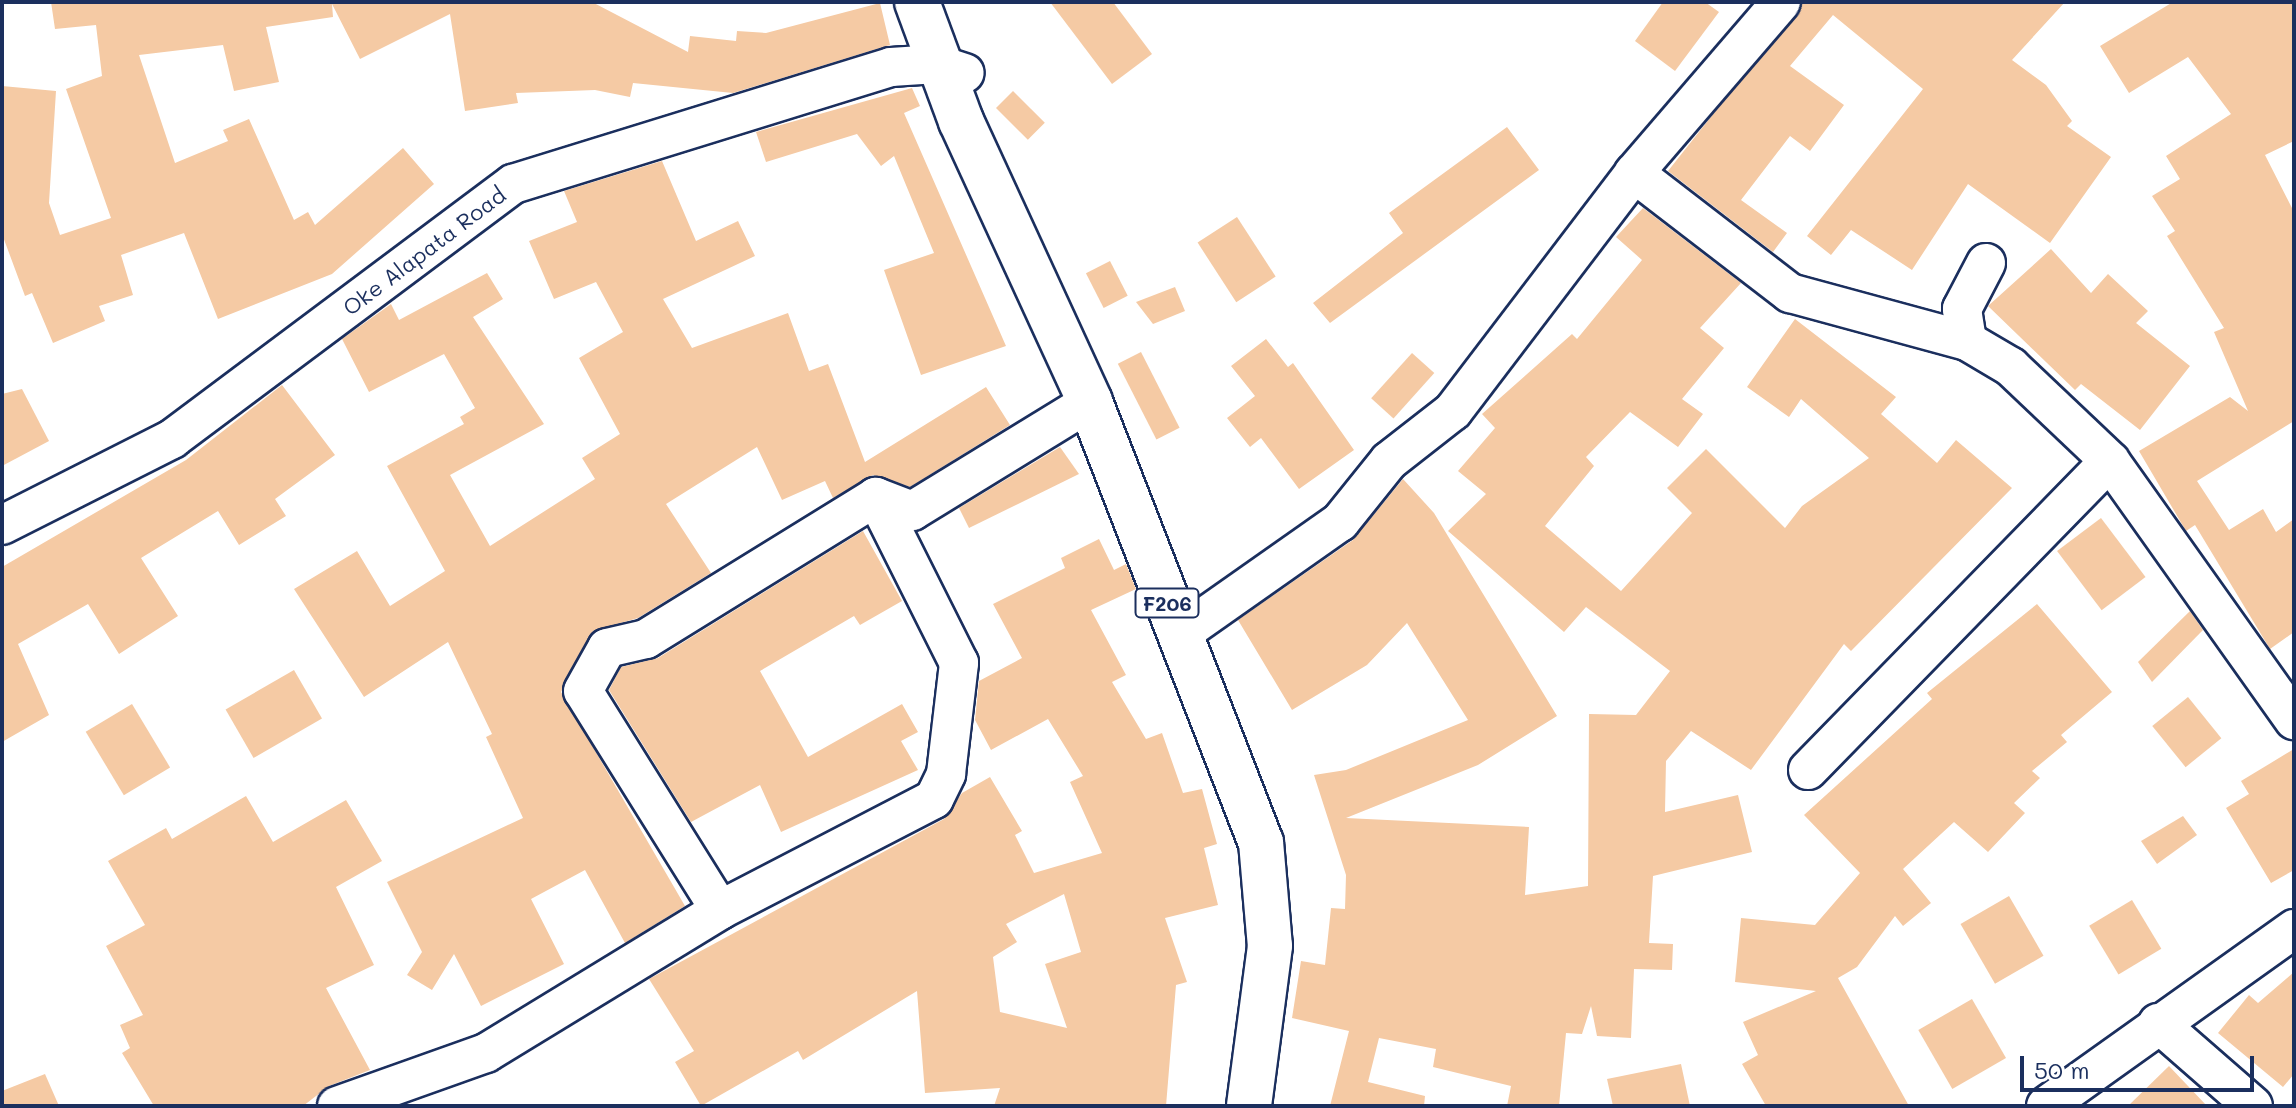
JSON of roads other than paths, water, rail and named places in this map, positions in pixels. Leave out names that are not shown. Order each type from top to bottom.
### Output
[{"type":"main road","name":"F206","points":[[917,2],[951,68]]},
{"type":"main road","name":"F206","points":[[938,2],[961,121],[1090,402],[1261,842],[1270,946],[1249,1106]]},
{"type":"street","points":[[1179,635],[1340,522],[1389,461],[1453,411],[1634,173],[1781,2]]},
{"type":"street","name":"Oke Alapata Road","points":[[2,525],[172,439],[513,184],[891,67],[951,68]]},
{"type":"street","points":[[1634,173],[1790,293],[1967,341],[2011,367],[2110,461],[2294,720]]},
{"type":"street","points":[[1967,341],[1962,309],[1986,263]]},
{"type":"street","points":[[876,497],[912,511],[1090,402]]},
{"type":"street","points":[[1808,770],[2110,461]]},
{"type":"street","points":[[720,910],[583,691],[607,648],[646,639],[876,497]]},
{"type":"street","points":[[337,1106],[486,1053],[720,910],[934,799],[946,774],[959,663],[876,497]]},
{"type":"street","points":[[2046,1106],[2158,1023],[2294,929]]},
{"type":"street","points":[[2158,1023],[2253,1106]]}]
